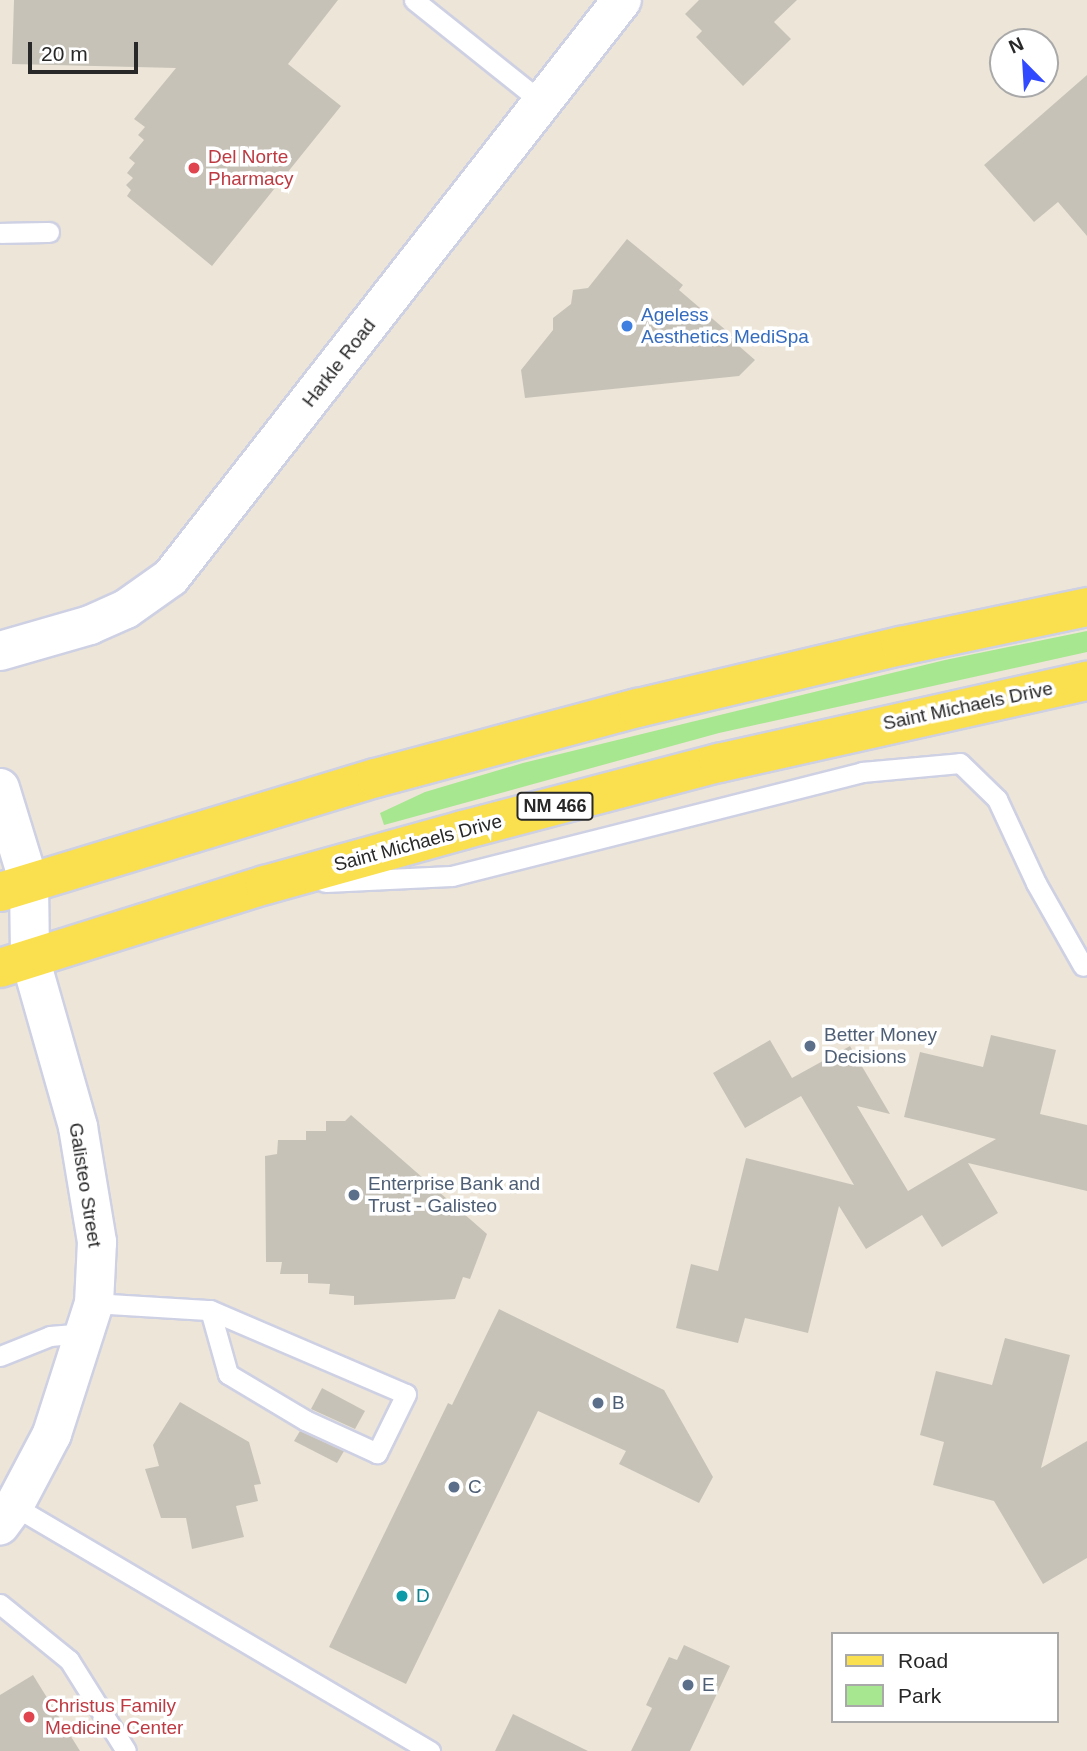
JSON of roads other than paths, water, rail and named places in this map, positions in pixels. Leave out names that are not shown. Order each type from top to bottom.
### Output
[{"type":"main road","points":[[15,888],[376,778],[638,708],[901,646],[1087,607]]},
{"type":"main road","name":"Saint Michaels Drive","points":[[15,963],[265,885],[719,763],[1087,681]]},
{"type":"street","name":"Harkle Road","points":[[0,651],[90,625],[126,609],[171,578],[622,0]]},
{"type":"street","name":"Galisteo Street","points":[[0,788],[15,888],[15,963]]},
{"type":"street","name":"Galisteo Street","points":[[0,923],[78,1127],[97,1242],[90,1318],[52,1434],[7,1515]]},
{"type":"lane","points":[[414,0],[542,102]]},
{"type":"lane","points":[[0,233],[49,232]]},
{"type":"lane","points":[[265,885],[452,876],[862,772],[960,763],[997,799],[1035,883],[1083,966]]},
{"type":"lane","points":[[0,1356],[90,1318],[210,1310],[406,1394],[377,1452],[305,1420],[228,1374],[210,1310]]},
{"type":"lane","points":[[7,1515],[430,1751]]},
{"type":"lane","points":[[0,1604],[69,1660],[126,1751]]},
{"type":"place","name":"Del Norte Pharmacy","points":[[194,168]]},
{"type":"place","name":"Ageless Aesthetics MediSpa","points":[[627,326]]},
{"type":"place","name":"Better Money Decisions","points":[[810,1046]]},
{"type":"place","name":"Enterprise Bank and Trust - Galisteo","points":[[354,1195]]},
{"type":"place","name":"B","points":[[598,1403]]},
{"type":"place","name":"C","points":[[454,1487]]},
{"type":"place","name":"D","points":[[402,1596]]},
{"type":"place","name":"E","points":[[688,1685]]},
{"type":"place","name":"Christus Family Medicine Center","points":[[29,1717]]}]
